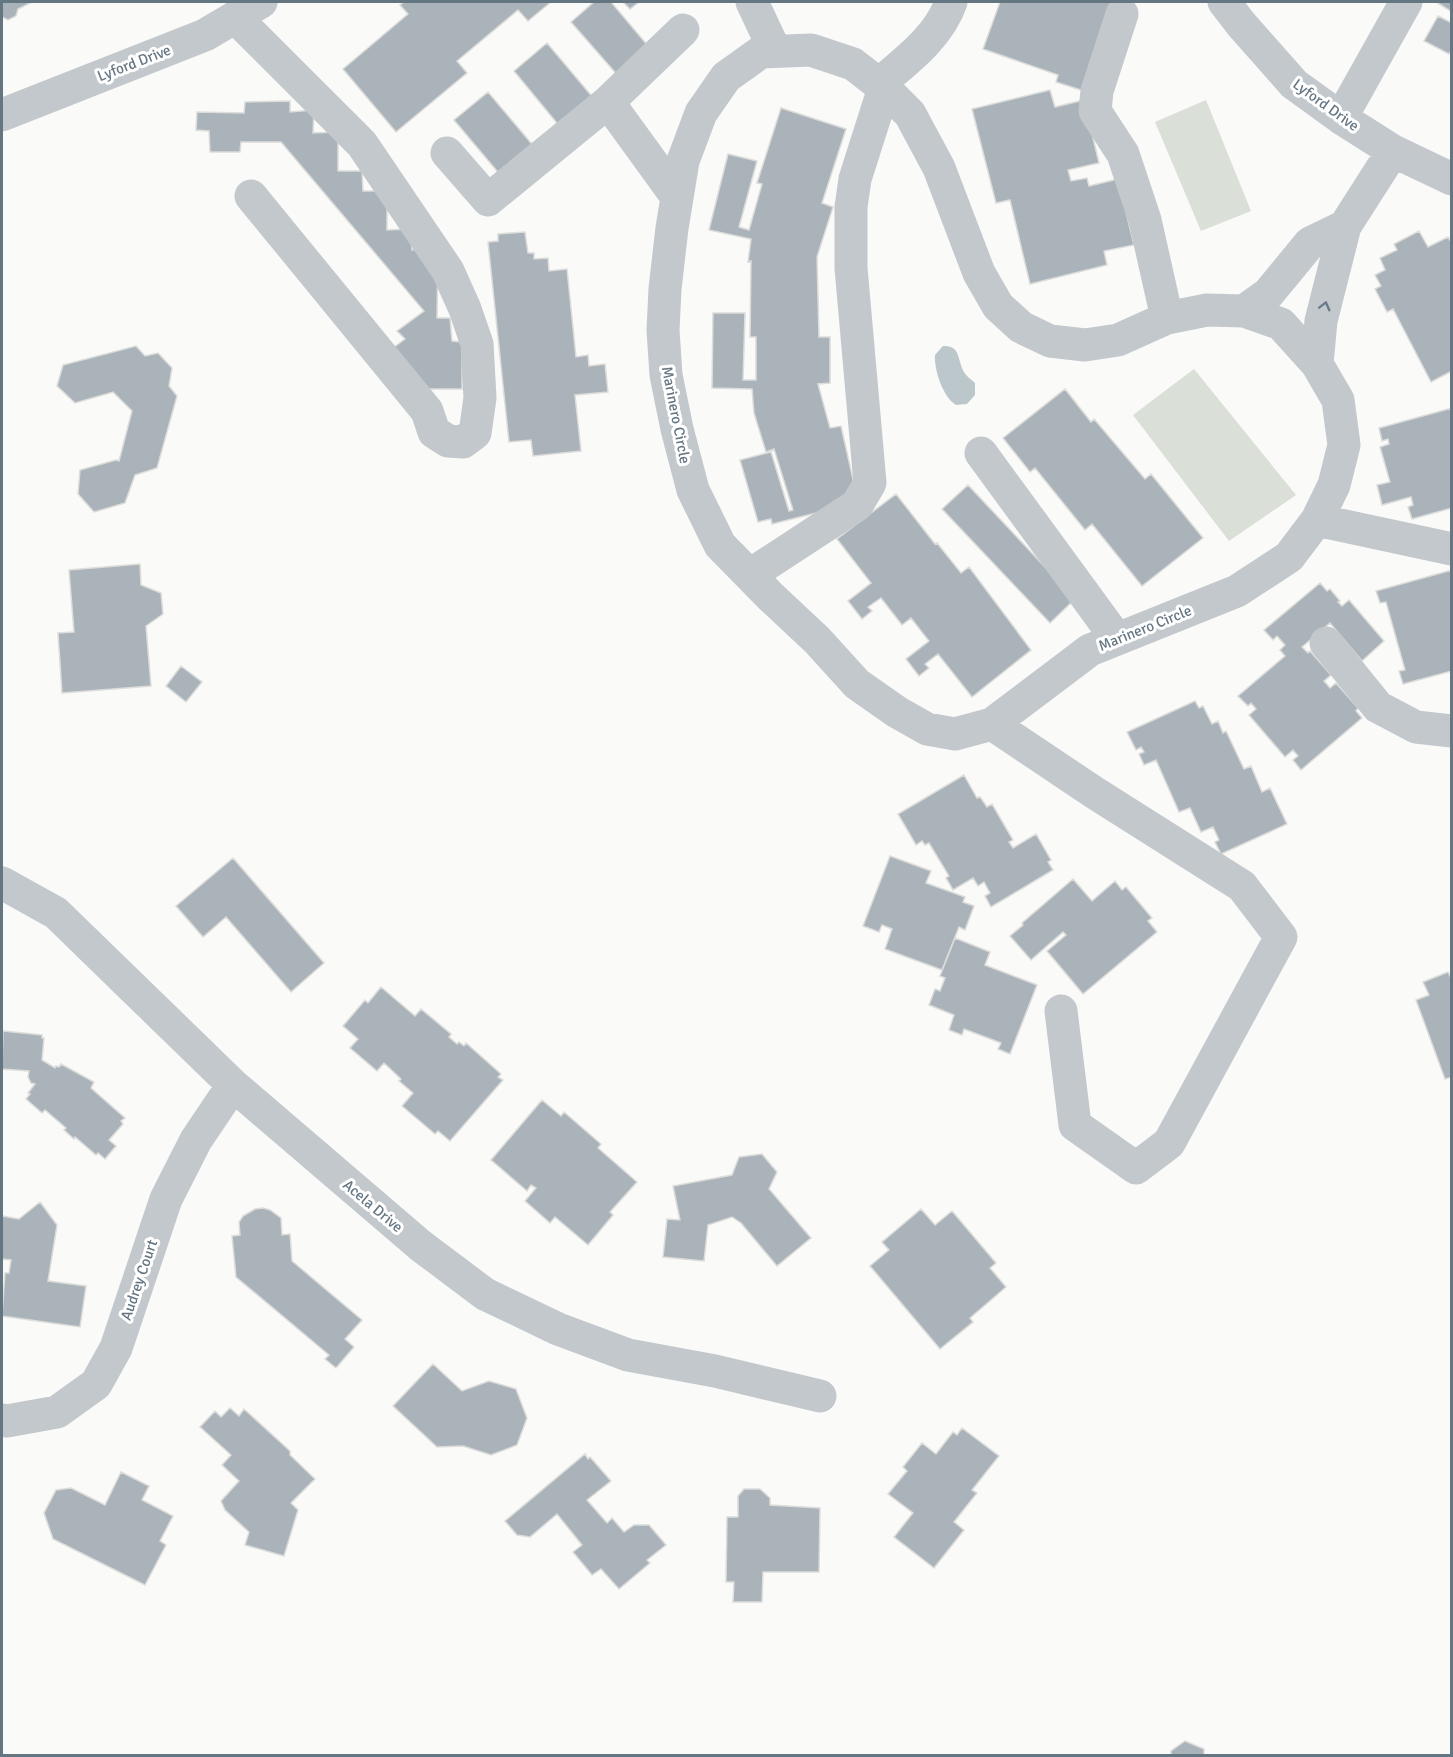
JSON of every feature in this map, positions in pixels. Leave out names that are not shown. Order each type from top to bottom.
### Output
[{"type":"street","points":[[752,2],[775,51]]},
{"type":"street","points":[[750,575],[856,505],[870,483],[851,268],[850,207],[855,179],[882,86],[924,45],[951,2]]},
{"type":"street","name":"Lyford Drive","points":[[1224,2],[1240,24],[1294,84],[1392,151],[1452,180]]},
{"type":"street","points":[[1341,118],[1406,2]]},
{"type":"street","points":[[248,9],[362,144],[448,271],[477,344],[480,398],[475,433],[463,442],[448,441],[434,432],[427,411],[251,196]]},
{"type":"street","name":"Lyford Drive","points":[[2,115],[205,35],[248,9]]},
{"type":"street","points":[[1122,14],[1096,91],[1095,111],[1123,154],[1145,220],[1167,318]]},
{"type":"street","points":[[447,153],[488,200],[608,102],[683,30]]},
{"type":"street","name":"Marinero Circle","points":[[811,50],[853,64],[882,86],[910,114],[939,168],[979,273],[998,306],[1021,327],[1050,341],[1085,345],[1118,340],[1167,318],[1207,310],[1244,311],[1281,324],[1317,364],[1338,400],[1344,445],[1334,485],[1317,520],[1289,557],[1237,591],[1090,650],[992,724],[955,734],[927,729],[897,712],[857,684],[817,640],[720,545],[693,490],[666,375],[663,330],[665,289],[676,197],[683,161],[701,113],[726,77],[761,52],[811,50]]},
{"type":"street","points":[[608,102],[676,197]]},
{"type":"street","points":[[1317,364],[1321,321],[1345,226],[1392,151]]},
{"type":"street","points":[[1244,311],[1268,294],[1310,243],[1345,226]]},
{"type":"street","points":[[981,453],[1117,639]]},
{"type":"street","points":[[1317,520],[1452,549]]},
{"type":"street","points":[[1326,643],[1378,707],[1416,727],[1452,730]]},
{"type":"street","points":[[992,724],[1095,793],[1242,886],[1281,937],[1169,1143],[1136,1168],[1075,1125],[1061,1011]]},
{"type":"street","name":"Acela Drive","points":[[2,883],[56,914],[233,1086],[421,1246],[485,1294],[558,1329],[628,1355],[715,1371],[820,1396]]},
{"type":"street","name":"Audrey Court","points":[[2,1420],[57,1412],[96,1384],[117,1348],[166,1199],[196,1140],[233,1086]]},
{"type":"shaded area","points":[[1206,100],[1251,211],[1201,231],[1155,122]]},
{"type":"shaded area","points":[[943,346],[949,346],[956,351],[964,372],[975,383],[975,395],[967,404],[956,405],[947,396],[940,383],[935,355]]},
{"type":"shaded area","points":[[1194,369],[1296,495],[1229,541],[1133,415]]},
{"type":"building","points":[[2,2],[32,2],[18,9],[16,16],[8,20],[2,17]]},
{"type":"building","points":[[404,2],[551,2],[528,21],[518,10],[457,61],[467,73],[396,132],[343,69],[408,14],[400,5]]},
{"type":"building","points":[[594,2],[611,2],[649,47],[620,78],[571,22]]},
{"type":"building","points":[[623,2],[639,2],[630,9]]},
{"type":"building","points":[[1000,2],[1115,2],[1084,91],[1056,82],[1058,75],[983,49]]},
{"type":"building","points":[[1436,2],[1452,2],[1452,12]]},
{"type":"building","points":[[1438,16],[1452,23],[1452,49],[1449,54],[1424,41]]},
{"type":"building","points":[[547,43],[595,100],[561,128],[514,71]]},
{"type":"building","points":[[1050,90],[1055,107],[1084,100],[1099,163],[1068,170],[1071,181],[1087,178],[1089,186],[1118,179],[1134,245],[1104,251],[1107,265],[1030,284],[1010,200],[996,203],[972,109]]},
{"type":"building","points":[[488,92],[536,149],[502,177],[454,120]]},
{"type":"building","points":[[290,101],[290,112],[314,110],[313,133],[338,132],[338,171],[362,171],[363,191],[387,191],[387,230],[411,229],[412,250],[438,247],[437,318],[450,318],[452,341],[462,342],[462,389],[428,389],[393,348],[405,339],[397,331],[424,311],[281,142],[241,142],[240,152],[210,152],[209,131],[196,130],[197,112],[244,113],[245,102]]},
{"type":"building","points":[[781,108],[846,129],[822,203],[833,207],[817,257],[819,337],[830,337],[830,383],[818,384],[830,428],[841,426],[857,497],[828,510],[772,524],[771,519],[758,522],[740,460],[771,452],[789,511],[793,510],[774,449],[766,452],[754,413],[752,389],[712,388],[713,313],[745,313],[743,380],[756,380],[756,337],[750,337],[751,261],[748,262],[751,239],[709,230],[728,154],[757,161],[739,227],[749,230],[762,184],[757,183]]},
{"type":"building","points":[[1419,231],[1428,247],[1448,237],[1452,244],[1452,371],[1431,382],[1393,309],[1387,312],[1375,289],[1381,286],[1375,275],[1385,270],[1380,258],[1397,250],[1394,244]]},
{"type":"building","points":[[525,232],[528,253],[534,253],[534,259],[548,258],[549,271],[567,269],[576,357],[588,355],[589,366],[605,364],[608,392],[575,395],[581,451],[533,456],[531,440],[509,442],[488,242],[498,241],[498,234]]},
{"type":"building","points":[[136,346],[145,356],[158,353],[172,368],[169,386],[177,396],[157,468],[135,475],[125,503],[94,512],[78,494],[80,470],[119,461],[132,411],[113,392],[75,403],[57,386],[63,365]]},
{"type":"building","points":[[1065,389],[1091,422],[1094,419],[1145,479],[1151,474],[1203,538],[1142,586],[1092,524],[1085,530],[1035,468],[1030,472],[1003,438]]},
{"type":"building","points":[[1452,408],[1452,508],[1412,519],[1408,507],[1413,505],[1411,497],[1382,505],[1377,485],[1390,482],[1380,447],[1389,444],[1388,439],[1382,441],[1379,428]]},
{"type":"building","points":[[968,485],[1075,599],[1050,623],[942,509]]},
{"type":"building","points":[[896,494],[961,573],[969,567],[1031,650],[972,697],[938,654],[925,664],[929,668],[919,676],[906,659],[929,641],[911,618],[902,625],[881,598],[868,607],[872,611],[862,619],[848,601],[871,583],[837,539]]},
{"type":"building","points":[[140,564],[141,585],[161,593],[163,614],[146,626],[151,686],[62,693],[58,633],[74,632],[69,570]]},
{"type":"building","points":[[1452,570],[1452,671],[1403,684],[1399,671],[1405,670],[1386,602],[1380,603],[1376,591]]},
{"type":"building","points":[[1320,583],[1327,591],[1330,589],[1342,606],[1349,600],[1384,641],[1362,661],[1330,623],[1302,647],[1308,653],[1310,651],[1331,675],[1324,681],[1330,688],[1336,683],[1358,708],[1356,711],[1362,718],[1301,770],[1293,760],[1298,756],[1293,750],[1285,757],[1249,715],[1256,709],[1251,703],[1248,706],[1238,696],[1285,656],[1280,650],[1285,645],[1277,636],[1273,640],[1264,630]]},
{"type":"building","points":[[181,666],[202,682],[186,702],[166,686]]},
{"type":"building","points":[[1195,701],[1199,708],[1203,706],[1212,724],[1218,721],[1223,733],[1226,731],[1244,769],[1251,766],[1262,792],[1270,788],[1287,824],[1221,854],[1215,842],[1219,840],[1213,827],[1201,832],[1190,808],[1179,812],[1156,760],[1144,765],[1139,754],[1144,752],[1141,747],[1136,750],[1127,732]]},
{"type":"building","points":[[964,775],[977,798],[980,797],[987,807],[992,804],[1013,840],[1009,842],[1013,848],[1036,834],[1051,860],[1048,862],[1053,870],[991,907],[985,896],[990,893],[984,882],[978,886],[973,878],[953,890],[946,878],[949,876],[929,843],[925,845],[922,841],[916,845],[898,814]]},
{"type":"building","points":[[890,856],[931,871],[926,883],[965,897],[963,902],[974,906],[965,930],[959,927],[942,970],[885,949],[892,929],[882,925],[879,932],[863,926]]},
{"type":"building","points":[[233,858],[324,963],[291,992],[226,917],[203,937],[176,906]]},
{"type":"building","points":[[1073,879],[1092,901],[1115,881],[1122,890],[1126,887],[1152,918],[1148,921],[1157,932],[1083,994],[1047,951],[1066,935],[1063,932],[1031,960],[1010,936]]},
{"type":"building","points":[[955,938],[990,952],[985,965],[1037,985],[1010,1054],[998,1049],[1001,1043],[964,1029],[962,1035],[949,1030],[954,1015],[929,1005],[935,989],[940,991],[945,978],[940,976]]},
{"type":"building","points":[[1448,972],[1452,980],[1452,1077],[1445,1079],[1416,1000],[1429,995],[1423,982]]},
{"type":"building","points":[[381,987],[415,1016],[421,1009],[451,1034],[449,1037],[457,1044],[459,1042],[464,1046],[466,1043],[501,1074],[498,1077],[503,1080],[450,1141],[438,1131],[435,1134],[402,1106],[413,1093],[384,1063],[377,1071],[350,1048],[358,1039],[343,1026],[365,1000],[368,1003]]},
{"type":"building","points":[[3,1031],[42,1035],[44,1038],[42,1060],[55,1068],[61,1064],[94,1082],[91,1088],[125,1118],[121,1121],[123,1124],[109,1140],[116,1146],[105,1159],[98,1153],[96,1155],[75,1137],[74,1139],[64,1130],[66,1128],[45,1110],[42,1113],[26,1099],[35,1084],[31,1083],[28,1077],[29,1071],[2,1069]]},
{"type":"building","points":[[542,1100],[561,1116],[564,1112],[601,1144],[598,1148],[637,1182],[610,1212],[613,1215],[588,1245],[555,1217],[550,1223],[525,1201],[536,1188],[531,1185],[527,1191],[491,1160]]},
{"type":"building","points":[[762,1154],[777,1172],[769,1189],[811,1238],[777,1266],[741,1223],[732,1217],[708,1225],[704,1261],[663,1257],[667,1219],[680,1220],[673,1186],[732,1175],[739,1157]]},
{"type":"building","points":[[40,1202],[57,1225],[48,1281],[86,1286],[80,1327],[2,1316],[5,1273],[9,1273],[11,1260],[2,1259],[2,1216],[19,1219]]},
{"type":"building","points":[[263,1208],[281,1218],[282,1235],[290,1234],[292,1261],[362,1320],[345,1339],[354,1347],[336,1368],[325,1359],[329,1355],[236,1277],[232,1236],[240,1235],[239,1222],[243,1216],[255,1209]]},
{"type":"building","points":[[921,1209],[935,1225],[952,1211],[996,1263],[990,1268],[1006,1287],[970,1318],[973,1322],[940,1349],[870,1266],[889,1250],[882,1242]]},
{"type":"building","points":[[433,1364],[462,1391],[489,1381],[516,1389],[527,1418],[517,1445],[491,1455],[463,1446],[437,1447],[393,1406]]},
{"type":"building","points":[[230,1408],[239,1416],[244,1409],[290,1451],[290,1455],[315,1479],[291,1503],[298,1510],[284,1556],[245,1545],[249,1532],[225,1510],[221,1501],[239,1481],[222,1465],[231,1455],[200,1427],[215,1411],[221,1417]]},
{"type":"building","points":[[962,1428],[999,1456],[972,1490],[977,1493],[954,1522],[964,1530],[934,1568],[894,1537],[913,1513],[888,1494],[907,1471],[903,1467],[922,1443],[936,1454],[953,1432],[957,1435]]},
{"type":"building","points":[[585,1454],[611,1481],[587,1500],[607,1523],[612,1518],[624,1532],[634,1525],[649,1525],[666,1545],[647,1560],[650,1563],[619,1589],[601,1569],[592,1575],[573,1552],[582,1545],[557,1514],[530,1537],[517,1535],[505,1521]]},
{"type":"building","points":[[121,1472],[149,1486],[142,1500],[173,1516],[160,1541],[166,1545],[145,1585],[53,1539],[44,1513],[56,1490],[71,1488],[105,1505]]},
{"type":"building","points":[[744,1489],[760,1489],[770,1498],[770,1505],[820,1508],[819,1572],[763,1572],[762,1602],[733,1602],[734,1582],[726,1582],[727,1517],[738,1517],[738,1496]]},
{"type":"building","points":[[1185,1741],[1204,1749],[1204,1756],[1171,1756],[1171,1751]]}]
